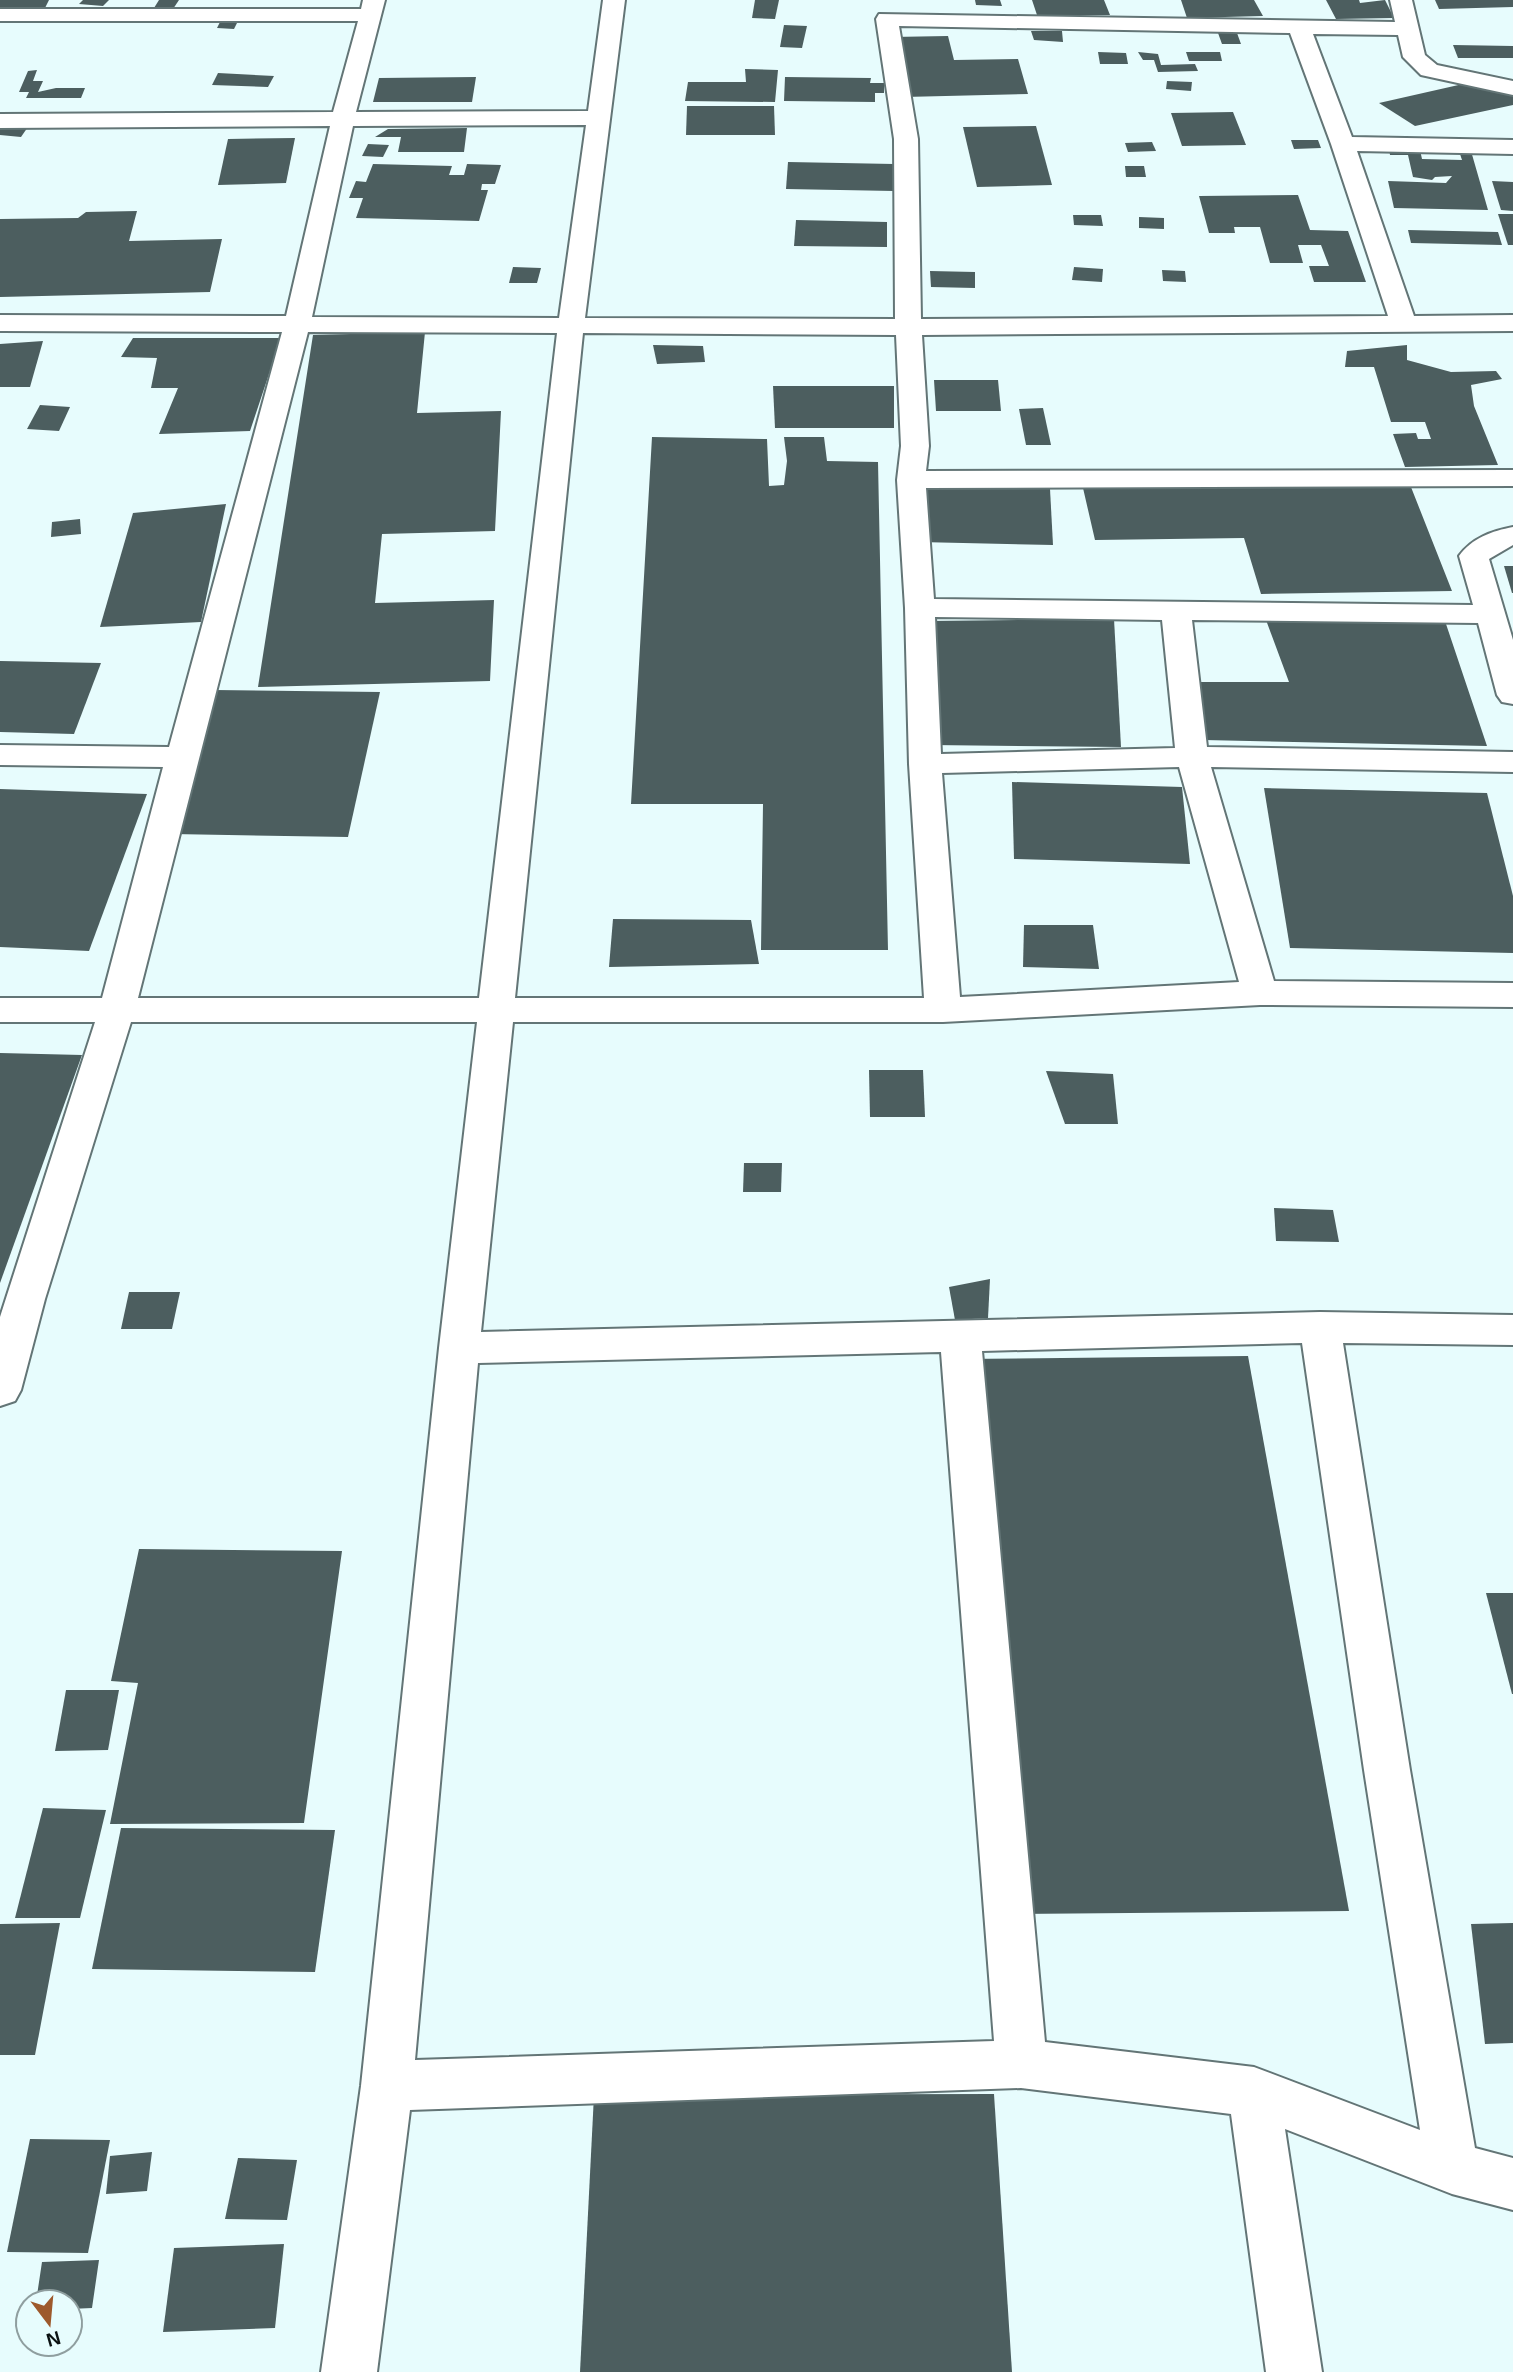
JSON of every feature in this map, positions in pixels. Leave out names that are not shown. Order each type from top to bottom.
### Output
[{"type":"street","points":[[349,2372],[387,2086],[458,1348],[571,326],[614,0]]},
{"type":"street","points":[[1401,0],[1415,57],[1429,71],[1513,88]]},
{"type":"street","points":[[0,15],[372,7],[296,324],[117,1010],[13,1299],[0,1390]]},
{"type":"street","points":[[943,1010],[925,764],[920,608],[911,480],[915,446],[909,327],[906,139],[887,10],[1408,29]]},
{"type":"street","points":[[1299,27],[1343,144],[1403,321]]},
{"type":"street","points":[[0,121],[600,118]]},
{"type":"street","points":[[1343,144],[1513,146]]},
{"type":"street","points":[[0,323],[909,327],[1403,321],[1513,323]]},
{"type":"street","points":[[911,480],[1513,478]]},
{"type":"street","points":[[1512,683],[1474,556],[1498,539],[1513,536]]},
{"type":"street","points":[[920,608],[1491,614]]},
{"type":"street","points":[[1176,611],[1192,757],[1260,993]]},
{"type":"street","points":[[0,755],[182,757]]},
{"type":"street","points":[[925,764],[1192,757],[1513,762]]},
{"type":"street","points":[[0,1010],[943,1010],[1260,993],[1513,995]]},
{"type":"street","points":[[458,1348],[1320,1327],[1513,1330]]},
{"type":"street","points":[[1320,1327],[1387,1770],[1452,2168]]},
{"type":"street","points":[[960,1336],[1021,2064]]},
{"type":"street","points":[[387,2086],[1021,2064],[1254,2091],[1452,2168],[1513,2184]]},
{"type":"street","points":[[1254,2091],[1294,2372]]},
{"type":"building","points":[[0,0],[49,0],[44,10],[0,10]]},
{"type":"building","points":[[83,0],[109,0],[103,6],[79,4]]},
{"type":"building","points":[[159,0],[179,0],[173,9],[154,8]]},
{"type":"building","points":[[755,0],[779,0],[775,19],[752,18]]},
{"type":"building","points":[[975,0],[1000,0],[1002,6],[976,5]]},
{"type":"building","points":[[1032,0],[1104,0],[1110,15],[1037,15]]},
{"type":"building","points":[[1181,0],[1254,0],[1263,16],[1187,18]]},
{"type":"building","points":[[1326,0],[1359,0],[1360,3],[1385,0],[1394,18],[1336,19]]},
{"type":"building","points":[[1435,0],[1513,0],[1513,7],[1439,9]]},
{"type":"building","points":[[221,20],[238,21],[234,29],[217,28]]},
{"type":"building","points":[[784,25],[807,26],[802,48],[780,47]]},
{"type":"building","points":[[1031,31],[1062,31],[1063,42],[1034,40]]},
{"type":"building","points":[[1218,33],[1237,33],[1241,44],[1222,44]]},
{"type":"building","points":[[948,36],[954,60],[1018,59],[1028,94],[904,97],[892,37]]},
{"type":"building","points":[[1453,45],[1513,46],[1513,58],[1458,58]]},
{"type":"building","points":[[1098,52],[1126,53],[1128,64],[1100,64]]},
{"type":"building","points":[[1138,52],[1158,54],[1161,65],[1195,64],[1198,71],[1158,72],[1154,60],[1143,60]]},
{"type":"building","points":[[1186,52],[1220,52],[1222,61],[1189,61]]},
{"type":"building","points":[[745,69],[778,70],[775,102],[685,101],[688,82],[746,82]]},
{"type":"building","points":[[37,70],[33,81],[43,81],[38,92],[56,88],[85,88],[81,98],[26,98],[29,92],[19,92],[28,71]]},
{"type":"building","points":[[218,73],[274,76],[268,87],[212,85]]},
{"type":"building","points":[[476,77],[472,102],[373,102],[379,78]]},
{"type":"building","points":[[785,77],[871,78],[870,83],[884,83],[884,93],[875,93],[875,102],[784,101]]},
{"type":"building","points":[[1485,79],[1513,95],[1513,105],[1415,126],[1379,103]]},
{"type":"building","points":[[1167,81],[1192,82],[1191,91],[1166,89]]},
{"type":"building","points":[[687,106],[774,106],[775,135],[686,135]]},
{"type":"building","points":[[1233,112],[1246,145],[1182,146],[1171,113]]},
{"type":"building","points":[[30,124],[21,137],[0,135],[0,127]]},
{"type":"building","points":[[1036,126],[1052,185],[977,187],[963,127]]},
{"type":"building","points":[[467,128],[464,152],[398,152],[401,137],[375,137],[388,129]]},
{"type":"building","points":[[295,138],[286,183],[218,185],[228,139]]},
{"type":"building","points":[[1291,140],[1318,140],[1321,148],[1294,149]]},
{"type":"building","points":[[1152,142],[1156,151],[1128,152],[1125,143]]},
{"type":"building","points":[[368,144],[389,145],[383,157],[362,156]]},
{"type":"building","points":[[1389,149],[1420,150],[1422,159],[1462,160],[1459,151],[1471,151],[1488,210],[1394,208],[1388,181],[1446,183],[1452,176],[1435,177],[1432,180],[1413,177],[1408,155],[1390,155]]},
{"type":"building","points":[[788,162],[894,164],[894,191],[786,189]]},
{"type":"building","points":[[373,164],[452,166],[449,175],[464,175],[467,164],[501,165],[495,184],[482,184],[481,190],[488,190],[479,221],[356,218],[363,198],[349,198],[356,181],[366,182]]},
{"type":"building","points":[[1125,166],[1144,166],[1146,177],[1126,177]]},
{"type":"building","points":[[1492,181],[1513,182],[1513,211],[1501,210]]},
{"type":"building","points":[[1298,195],[1310,230],[1348,231],[1366,282],[1314,282],[1309,266],[1329,266],[1321,245],[1298,245],[1303,263],[1270,263],[1260,227],[1234,227],[1235,233],[1209,233],[1199,196]]},
{"type":"building","points":[[137,211],[129,241],[222,239],[210,292],[0,297],[0,219],[78,218],[86,212]]},
{"type":"building","points":[[1498,214],[1513,214],[1513,245],[1508,245]]},
{"type":"building","points":[[1073,215],[1101,215],[1103,226],[1074,225]]},
{"type":"building","points":[[1139,217],[1164,218],[1164,229],[1139,228]]},
{"type":"building","points":[[796,220],[887,222],[887,247],[794,246]]},
{"type":"building","points":[[1408,230],[1498,232],[1502,245],[1411,243]]},
{"type":"building","points":[[513,267],[541,268],[537,283],[509,283]]},
{"type":"building","points":[[1074,267],[1103,269],[1102,282],[1072,280]]},
{"type":"building","points":[[1162,270],[1185,271],[1186,282],[1163,281]]},
{"type":"building","points":[[930,271],[975,272],[975,288],[931,287]]},
{"type":"building","points":[[425,332],[417,413],[501,411],[495,531],[382,534],[375,603],[494,600],[490,681],[258,687],[313,335]]},
{"type":"building","points":[[133,338],[281,338],[250,431],[159,434],[178,388],[151,388],[157,358],[121,357]]},
{"type":"building","points":[[43,341],[30,387],[0,387],[0,344]]},
{"type":"building","points":[[653,345],[703,346],[705,362],[657,364]]},
{"type":"building","points":[[1407,345],[1407,360],[1451,372],[1496,371],[1502,379],[1471,385],[1474,406],[1498,465],[1405,467],[1393,434],[1416,433],[1418,439],[1431,439],[1425,422],[1391,422],[1374,367],[1345,367],[1347,351]]},
{"type":"building","points":[[934,380],[998,380],[1001,411],[936,411]]},
{"type":"building","points":[[773,386],[894,386],[894,428],[775,428]]},
{"type":"building","points":[[40,405],[70,407],[59,431],[27,429]]},
{"type":"building","points":[[1043,408],[1051,445],[1026,445],[1019,409]]},
{"type":"building","points":[[652,437],[767,439],[769,486],[784,485],[787,461],[784,437],[824,437],[827,461],[878,462],[888,950],[761,950],[763,804],[631,804]]},
{"type":"building","points":[[1409,482],[1452,591],[1261,594],[1244,538],[1095,540],[1083,488]]},
{"type":"building","points":[[920,486],[1050,489],[1053,545],[919,542]]},
{"type":"building","points":[[226,504],[201,622],[100,627],[133,513]]},
{"type":"building","points":[[80,519],[81,534],[51,537],[52,522]]},
{"type":"building","points":[[1504,566],[1513,566],[1513,593],[1512,593]]},
{"type":"building","points":[[1114,619],[1121,747],[931,745],[929,621]]},
{"type":"building","points":[[1266,620],[1446,624],[1487,746],[1204,740],[1188,682],[1289,682]]},
{"type":"building","points":[[0,661],[101,663],[74,734],[0,732]]},
{"type":"building","points":[[214,690],[380,692],[348,837],[172,834]]},
{"type":"building","points":[[1012,782],[1182,787],[1190,864],[1014,859]]},
{"type":"building","points":[[1264,788],[1487,793],[1513,896],[1513,953],[1290,948]]},
{"type":"building","points":[[0,789],[147,794],[89,951],[0,947]]},
{"type":"building","points":[[613,919],[751,920],[759,964],[609,967]]},
{"type":"building","points":[[1024,925],[1093,925],[1099,969],[1023,967]]},
{"type":"building","points":[[0,1053],[82,1055],[0,1283]]},
{"type":"building","points":[[869,1070],[923,1070],[925,1117],[870,1117]]},
{"type":"building","points":[[1046,1071],[1113,1074],[1118,1124],[1065,1124]]},
{"type":"building","points":[[744,1163],[782,1163],[781,1192],[743,1192]]},
{"type":"building","points":[[1274,1208],[1333,1210],[1339,1242],[1276,1241]]},
{"type":"building","points":[[990,1279],[988,1318],[955,1320],[949,1287]]},
{"type":"building","points":[[129,1292],[180,1292],[172,1329],[121,1329]]},
{"type":"building","points":[[1248,1356],[1349,1911],[1008,1914],[961,1359]]},
{"type":"building","points":[[139,1549],[342,1551],[304,1823],[110,1824],[138,1683],[111,1681]]},
{"type":"building","points":[[1486,1593],[1513,1593],[1513,1694],[1512,1694]]},
{"type":"building","points":[[66,1690],[119,1690],[108,1750],[55,1751]]},
{"type":"building","points":[[43,1808],[106,1810],[80,1918],[15,1918]]},
{"type":"building","points":[[121,1828],[335,1830],[315,1972],[92,1969]]},
{"type":"building","points":[[60,1923],[35,2055],[0,2055],[0,1924]]},
{"type":"building","points":[[1513,1923],[1513,2043],[1485,2044],[1471,1924]]},
{"type":"building","points":[[994,2094],[1012,2372],[580,2372],[594,2095]]},
{"type":"building","points":[[30,2139],[110,2140],[88,2253],[7,2252]]},
{"type":"building","points":[[152,2152],[147,2191],[106,2194],[110,2156]]},
{"type":"building","points":[[238,2158],[297,2160],[287,2220],[225,2219]]},
{"type":"building","points":[[284,2244],[275,2328],[163,2332],[174,2248]]},
{"type":"building","points":[[99,2260],[92,2308],[84,2308],[84,2288],[38,2288],[42,2262]]}]
